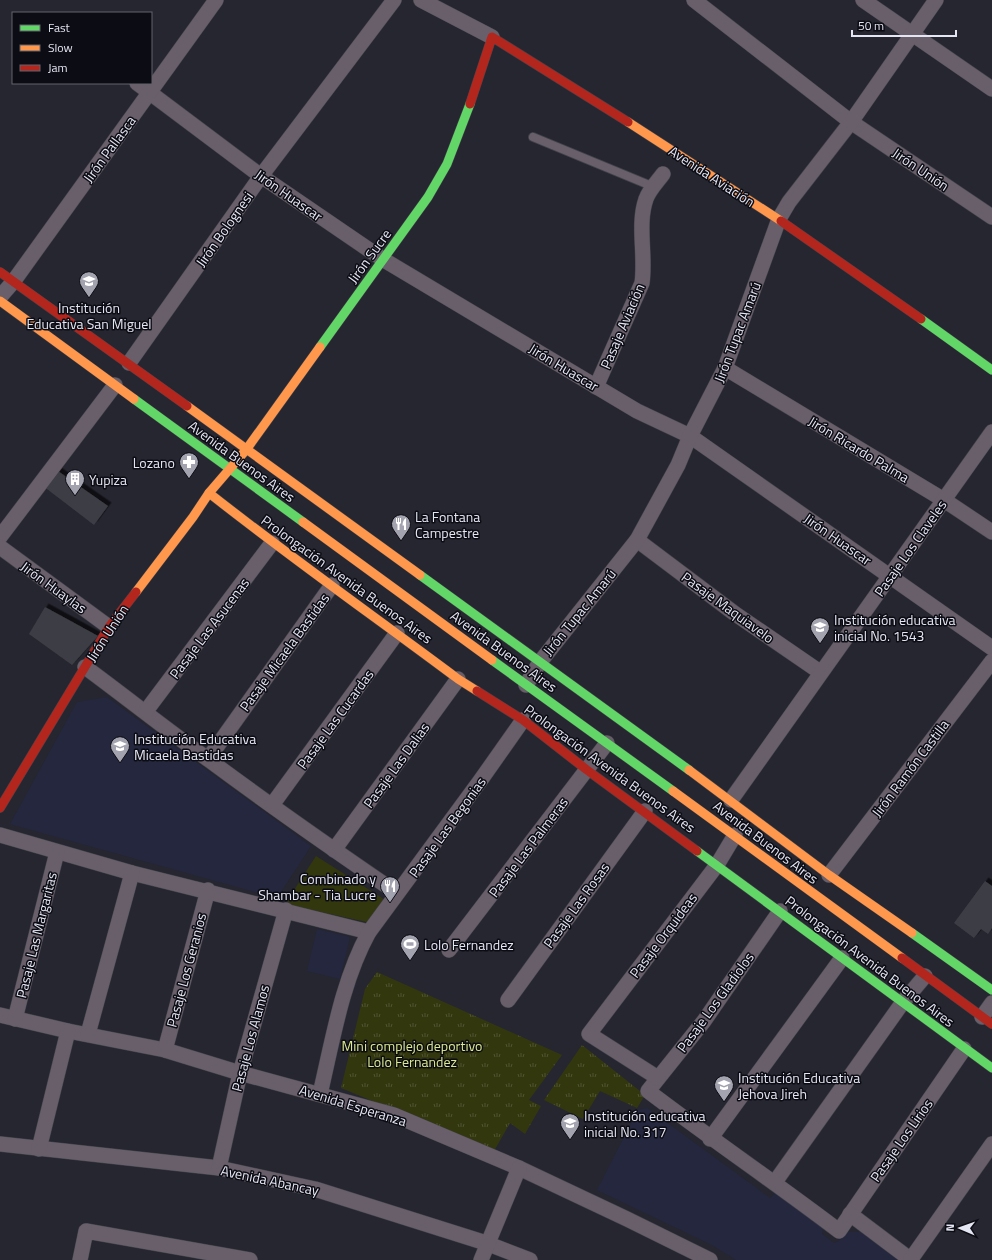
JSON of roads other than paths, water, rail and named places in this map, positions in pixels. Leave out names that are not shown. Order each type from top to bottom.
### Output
[{"type":"main road","name":"Avenida Aviación","points":[[492,37],[542,67],[779,219],[992,370]]},
{"type":"main road","name":"Jirón Sucre","points":[[229,468],[246,450],[428,197],[447,164],[470,105],[492,37]]},
{"type":"main road","name":"Avenida Buenos Aires","points":[[0,272],[129,363],[246,450],[731,800],[829,874],[992,990]]},
{"type":"main road","name":"Avenida Buenos Aires","points":[[0,302],[526,685],[735,835],[925,976],[987,1020]]},
{"type":"main road","name":"Jirón Unión","points":[[0,808],[6,785],[85,667],[109,627],[193,518],[208,494],[229,468]]},
{"type":"main road","name":"Prolongación Avenida Buenos Aires","points":[[208,494],[272,543],[332,584],[458,679],[523,720],[587,770],[645,811],[964,1049],[992,1068]]},
{"type":"street","name":"Jirón Pallasca","points":[[0,297],[13,282],[216,0]]},
{"type":"street","name":"Jirón Bolognesi","points":[[129,363],[261,176],[394,0]]},
{"type":"street","name":"Avenida Aviación","points":[[420,0],[492,37]]},
{"type":"street","name":"Jirón Unión","points":[[694,0],[851,122],[992,217]]},
{"type":"street","points":[[862,0],[992,89]]},
{"type":"street","name":"Jirón Tupac Amarú","points":[[526,685],[540,662],[637,540],[678,465],[690,436],[725,368],[779,219],[789,202],[851,122],[936,0]]},
{"type":"street","name":"Jirón Huascar","points":[[138,84],[149,94],[261,176],[384,260],[637,411],[690,436],[992,648]]},
{"type":"street","name":"Pasaje Aviación","points":[[596,387],[642,283],[644,270],[642,220],[646,199],[663,174]]},
{"type":"street","name":"Jirón Ricardo Palma","points":[[725,368],[944,500],[992,532]]},
{"type":"street","points":[[0,537],[115,385]]},
{"type":"street","name":"Pasaje Los Claveles","points":[[731,800],[820,672],[891,576],[992,432]]},
{"type":"street","name":"Pasaje Maquiavelo","points":[[637,540],[734,613],[820,672]]},
{"type":"street","name":"Pasaje Las Asucenas","points":[[146,712],[272,543]]},
{"type":"street","name":"Jirón Huaylas","points":[[0,547],[109,627]]},
{"type":"street","name":"Pasaje Micaela Bastidas","points":[[208,759],[332,584]]},
{"type":"street","name":"Pasaje Las Cucardas","points":[[272,805],[398,633]]},
{"type":"street","name":"Jirón Ramón Castilla","points":[[829,874],[992,661]]},
{"type":"street","points":[[85,667],[208,759],[334,850],[397,893]]},
{"type":"street","name":"Pasaje Las Dalias","points":[[334,850],[458,679]]},
{"type":"street","name":"Pasaje Las Begonias","points":[[320,1094],[345,990],[358,952],[369,932],[523,720]]},
{"type":"street","name":"Pasaje Las Palmeras","points":[[449,950],[607,743]]},
{"type":"street","name":"Pasaje Las Rosas","points":[[508,1000],[645,811]]},
{"type":"street","points":[[0,835],[132,873],[208,890],[369,932]]},
{"type":"street","name":"Pasaje Orquideas","points":[[658,1078],[589,1034],[717,865],[735,835]]},
{"type":"street","name":"Pasaje Las Margaritas","points":[[15,1019],[57,852]]},
{"type":"street","points":[[88,1034],[132,873]]},
{"type":"street","name":"Pasaje Los Geranios","points":[[165,1050],[208,890]]},
{"type":"street","name":"Pasaje Los Alamos","points":[[219,1168],[240,1073],[286,910]]},
{"type":"street","name":"Pasaje Los Gladiolos","points":[[710,1139],[648,1091],[704,1021],[780,911]]},
{"type":"street","points":[[842,958],[710,1139],[775,1182],[903,1002],[925,976]]},
{"type":"street","points":[[987,1020],[992,1003]]},
{"type":"street","name":"Avenida Esperanza","points":[[0,1015],[68,1031],[165,1050],[240,1073],[394,1115],[519,1168],[710,1260]]},
{"type":"street","points":[[39,1148],[68,1031]]},
{"type":"street","name":"Pasaje Los Lirios","points":[[775,1182],[839,1231],[964,1049]]},
{"type":"street","name":"Avenida Abancay","points":[[0,1144],[219,1168],[315,1189],[486,1243],[530,1260]]},
{"type":"street","points":[[850,1214],[911,1260],[992,1144]]},
{"type":"street","points":[[481,1260],[486,1243],[519,1168]]},
{"type":"street","points":[[80,1260],[86,1231],[250,1260]]},
{"type":"lane","points":[[533,137],[654,187]]},
{"type":"place","name":"Institución Educativa San Miguel","points":[[89,298]]},
{"type":"place","name":"Lozano","points":[[189,479]]},
{"type":"place","name":"Yupiza","points":[[75,496]]},
{"type":"place","name":"La Fontana Campestre","points":[[401,541]]},
{"type":"place","name":"Institución educativa inicial No. 1543","points":[[820,644]]},
{"type":"place","name":"Institución Educativa Micaela Bastidas","points":[[120,763]]},
{"type":"place","name":"Combinado y Shambar - Tia Lucre","points":[[390,903]]},
{"type":"place","name":"Lolo Fernandez","points":[[410,961]]},
{"type":"place","name":"Institución Educativa Jehova Jireh","points":[[724,1102]]},
{"type":"place","name":"Institución educativa inicial No. 317","points":[[570,1140]]},
{"type":"park label","name":"Mini complejo deportivo Lolo Fernandez","points":[[412,1054]]}]
